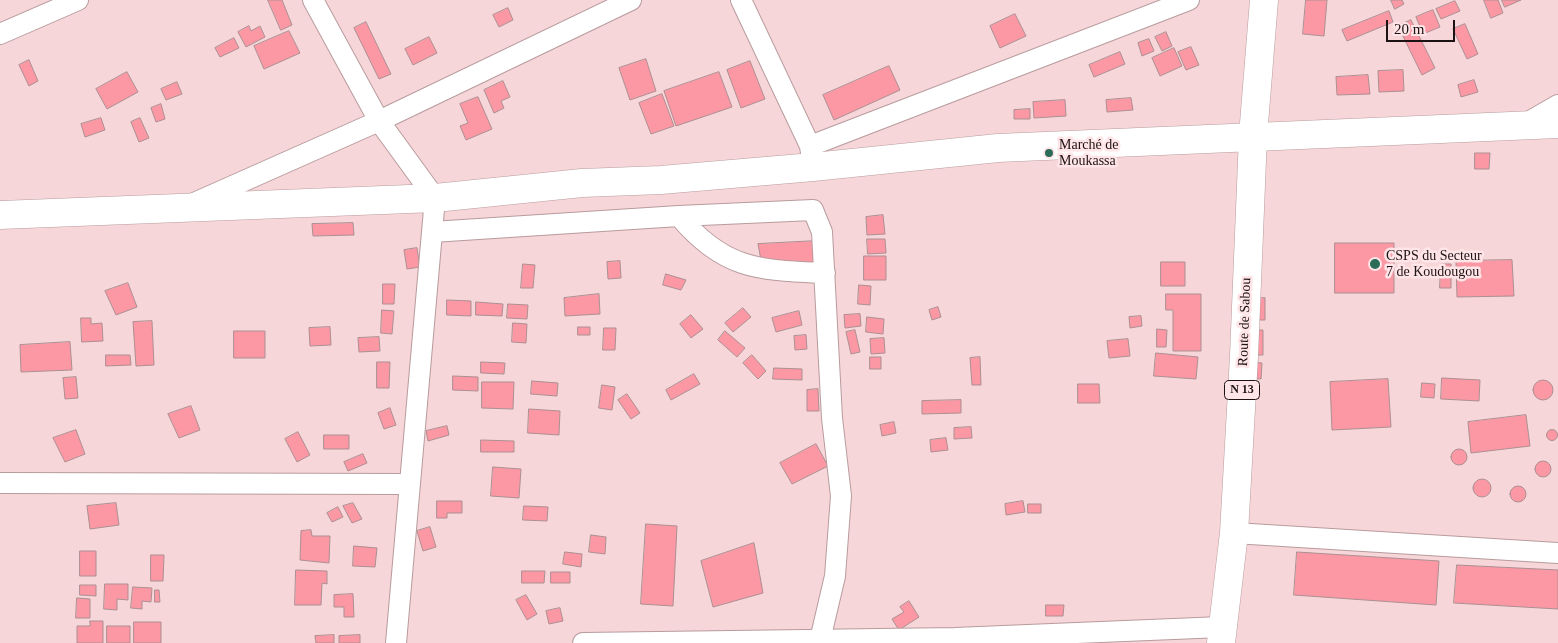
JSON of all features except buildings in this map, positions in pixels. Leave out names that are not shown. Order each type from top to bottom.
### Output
[{"type":"street","points":[[0,34],[78,0]]},
{"type":"street","points":[[314,0],[379,121],[435,198],[408,484],[396,643]]},
{"type":"street","points":[[181,208],[379,121],[631,0]]},
{"type":"street","points":[[741,0],[812,157]]},
{"type":"street","name":"Route de Sabou","points":[[1221,635],[1234,533],[1244,356],[1253,136],[1264,0]]},
{"type":"street","points":[[812,157],[1184,1]]},
{"type":"street","points":[[1522,126],[1558,105]]},
{"type":"street","points":[[0,216],[435,198],[582,183],[661,180],[812,157],[1558,124]]},
{"type":"street","points":[[432,232],[679,216],[813,210],[822,232],[832,418],[841,496],[835,576],[820,640]]},
{"type":"street","points":[[679,216],[698,239],[732,261],[772,270],[825,273]]},
{"type":"street","points":[[0,483],[408,484]]},
{"type":"street","points":[[1234,533],[1558,552]]},
{"type":"street","points":[[584,643],[955,640],[1221,635]]},
{"type":"place","name":"Marché de Moukassa","points":[[1049,153]]},
{"type":"place","name":"CSPS du Secteur 7 de Koudougou","points":[[1375,264]]}]
